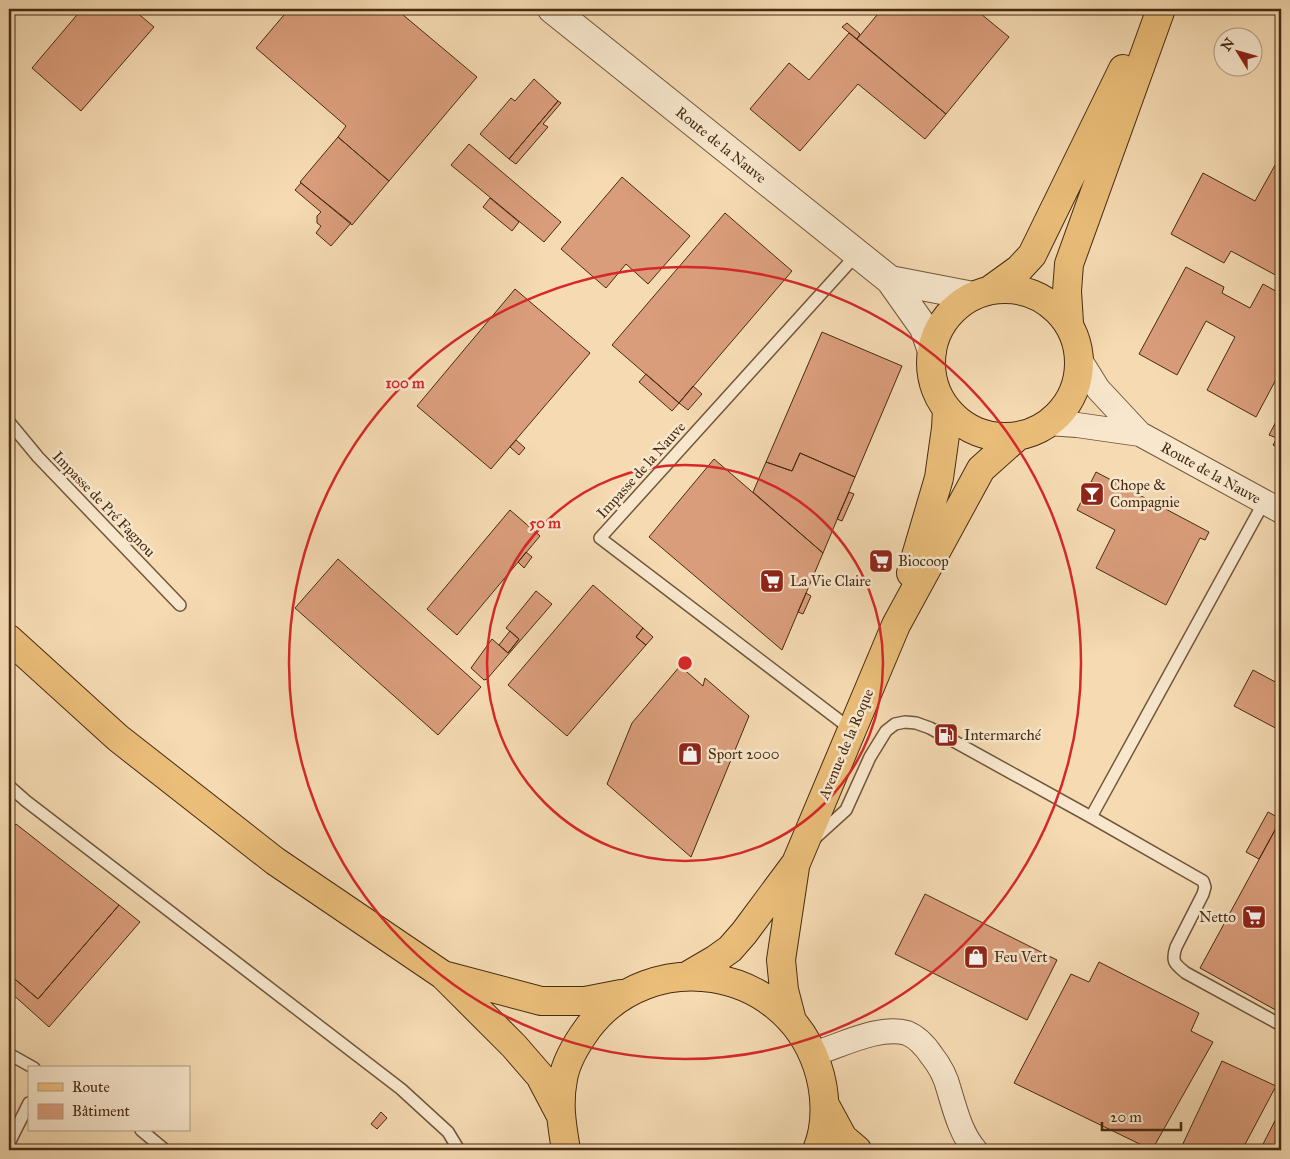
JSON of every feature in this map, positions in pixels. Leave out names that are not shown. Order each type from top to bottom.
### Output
[{"type":"main road","points":[[982,293],[1013,289],[1035,294],[1054,306],[1069,323],[1077,341],[1080,360],[1076,385],[1066,406],[1048,424],[1034,431],[1018,436],[998,437],[978,432],[961,422],[947,409],[937,391],[932,371],[932,351],[939,329],[953,310],[1019,269],[1032,255],[1152,9]]},
{"type":"main road","points":[[1069,323],[1066,291],[1069,264],[1161,9]]},
{"type":"main road","points":[[896,625],[939,478],[947,409]]},
{"type":"main road","points":[[896,625],[982,469],[1018,436]]},
{"type":"main road","name":"Avenue de la Roque","points":[[798,856],[896,625]]},
{"type":"main road","points":[[9,639],[118,738],[268,854],[443,975],[514,1046],[540,1076],[560,1114]]},
{"type":"main road","points":[[687,976],[730,949],[744,933],[798,856]]},
{"type":"main road","points":[[792,1021],[784,990],[781,960],[798,856]]},
{"type":"main road","points":[[443,975],[541,1001],[585,1001],[628,993]]},
{"type":"main road","points":[[566,1150],[560,1114],[563,1077],[576,1044],[598,1014],[628,993],[656,981],[687,976],[726,980],[753,991],[762,995],[792,1021],[813,1054],[822,1079],[825,1105],[821,1141],[817,1150]]},
{"type":"main road","points":[[825,1105],[843,1138],[857,1150]]},
{"type":"street","name":"Route de la Nauve","points":[[552,9],[890,280],[924,328],[932,351]]},
{"type":"street","name":"Route de la Nauve","points":[[890,280],[982,293]]},
{"type":"street","points":[[1080,360],[1098,389],[1140,434]]},
{"type":"street","points":[[1048,424],[1077,425],[1140,434]]},
{"type":"street","name":"Route de la Nauve","points":[[1140,434],[1273,507]]},
{"type":"street","points":[[813,1054],[872,1034],[889,1031],[907,1034],[919,1041],[939,1065],[958,1117],[970,1144],[975,1150]]},
{"type":"lane","name":"Impasse de la Nauve","points":[[852,730],[600,538],[857,254]]},
{"type":"lane","name":"Impasse de Pré Fagnou","points":[[9,422],[38,457],[180,605]]},
{"type":"lane","points":[[1091,816],[1273,507]]},
{"type":"lane","points":[[798,856],[846,810],[870,757],[886,731],[895,724],[916,722],[946,735],[1204,882],[1203,894],[1176,947],[1173,956],[1176,964],[1186,973],[1281,1025]]},
{"type":"lane","points":[[9,786],[401,1089],[448,1132],[459,1150]]},
{"type":"lane","points":[[9,1054],[30,1066]]},
{"type":"lane","points":[[9,1143],[28,1105]]},
{"type":"lane","points":[[143,1132],[165,1150]]},
{"type":"building","points":[[82,9],[138,9],[135,11],[154,27],[81,111],[32,68]]},
{"type":"building","points":[[289,9],[396,9],[477,77],[389,181],[338,137],[346,126],[256,48]]},
{"type":"building","points":[[882,9],[975,9],[1009,37],[946,114],[857,39]]},
{"type":"building","points":[[847,23],[860,34],[857,39],[842,27]]},
{"type":"building","points":[[849,33],[946,114],[925,139],[858,84],[800,151],[750,109],[789,63],[809,80]]},
{"type":"building","points":[[534,79],[558,101],[509,159],[480,134],[511,98],[515,101]]},
{"type":"building","points":[[558,101],[561,103],[543,124],[548,127],[516,164],[509,159]]},
{"type":"building","points":[[338,137],[389,181],[352,225],[300,182]]},
{"type":"building","points":[[469,144],[561,222],[544,242],[451,165]]},
{"type":"building","points":[[1279,158],[1281,159],[1281,278],[1231,251],[1224,263],[1171,234],[1203,173],[1255,201]]},
{"type":"building","points":[[622,177],[690,236],[648,284],[626,264],[606,288],[561,249]]},
{"type":"building","points":[[301,183],[351,223],[331,246],[316,233],[321,226],[317,223],[317,216],[321,212],[295,190]]},
{"type":"building","points":[[490,198],[519,222],[512,231],[483,207]]},
{"type":"building","points":[[725,213],[792,271],[679,403],[612,345]]},
{"type":"building","points":[[1186,267],[1224,287],[1222,293],[1250,308],[1263,284],[1281,294],[1281,370],[1256,417],[1207,390],[1235,337],[1206,321],[1177,375],[1139,354]]},
{"type":"building","points":[[515,289],[590,353],[491,469],[417,406]]},
{"type":"building","points":[[822,332],[902,366],[855,477],[800,453],[792,471],[766,462]]},
{"type":"building","points":[[646,374],[679,403],[672,411],[639,382]]},
{"type":"building","points":[[693,386],[702,394],[688,410],[679,403]]},
{"type":"building","points":[[1281,412],[1281,449],[1273,445],[1277,438],[1269,435]]},
{"type":"building","points":[[516,440],[525,448],[519,455],[510,447]]},
{"type":"building","points":[[800,453],[855,477],[823,553],[753,492],[766,462],[792,471]]},
{"type":"building","points":[[714,459],[823,553],[782,650],[649,537]]},
{"type":"building","points":[[1096,472],[1209,532],[1205,540],[1200,538],[1166,605],[1096,568],[1115,530],[1077,510]]},
{"type":"building","points":[[849,492],[854,494],[842,521],[837,519]]},
{"type":"building","points":[[510,510],[540,536],[457,635],[427,609]]},
{"type":"building","points":[[526,552],[532,557],[524,568],[518,562]]},
{"type":"building","points":[[338,559],[481,687],[438,735],[295,608]]},
{"type":"building","points":[[593,585],[643,628],[636,637],[646,645],[567,736],[508,685]]},
{"type":"building","points":[[536,591],[552,604],[487,679],[484,680],[471,668],[492,639],[508,653],[519,639],[506,628]]},
{"type":"building","points":[[806,593],[811,596],[803,614],[798,612]]},
{"type":"building","points":[[643,628],[653,637],[646,645],[636,637]]},
{"type":"building","points":[[510,631],[519,639],[508,653],[499,645]]},
{"type":"building","points":[[680,666],[703,686],[705,678],[749,716],[691,857],[607,784],[632,723]]},
{"type":"building","points":[[1253,670],[1281,685],[1281,731],[1234,706]]},
{"type":"building","points":[[1268,812],[1281,819],[1259,859],[1246,852]]},
{"type":"building","name":"Netto","points":[[1281,822],[1281,1013],[1200,968]]},
{"type":"building","points":[[16,824],[119,905],[38,999],[9,974],[9,832]]},
{"type":"building","name":"Feu Vert","points":[[925,894],[1057,960],[1027,1020],[895,954]]},
{"type":"building","points":[[119,905],[140,922],[49,1027],[9,991],[9,974],[38,999]]},
{"type":"building","points":[[1099,962],[1199,1013],[1191,1031],[1213,1042],[1152,1150],[1014,1083],[1071,974],[1089,982]]},
{"type":"building","points":[[1222,1061],[1276,1086],[1242,1150],[1227,1145],[1225,1150],[1180,1150]]},
{"type":"building","points":[[1281,1109],[1281,1150],[1260,1150]]},
{"type":"building","points":[[381,1112],[387,1118],[377,1129],[371,1124]]},
{"type":"place","name":"Chope & Compagnie","points":[[1092,494]]},
{"type":"place","name":"Biocoop","points":[[881,561]]},
{"type":"place","name":"La Vie Claire","points":[[772,581]]},
{"type":"place","name":"Intermarché","points":[[946,735]]},
{"type":"place","name":"Sport 2000","points":[[690,754]]},
{"type":"place","name":"Netto","points":[[1254,917]]},
{"type":"place","name":"Feu Vert","points":[[976,957]]}]
